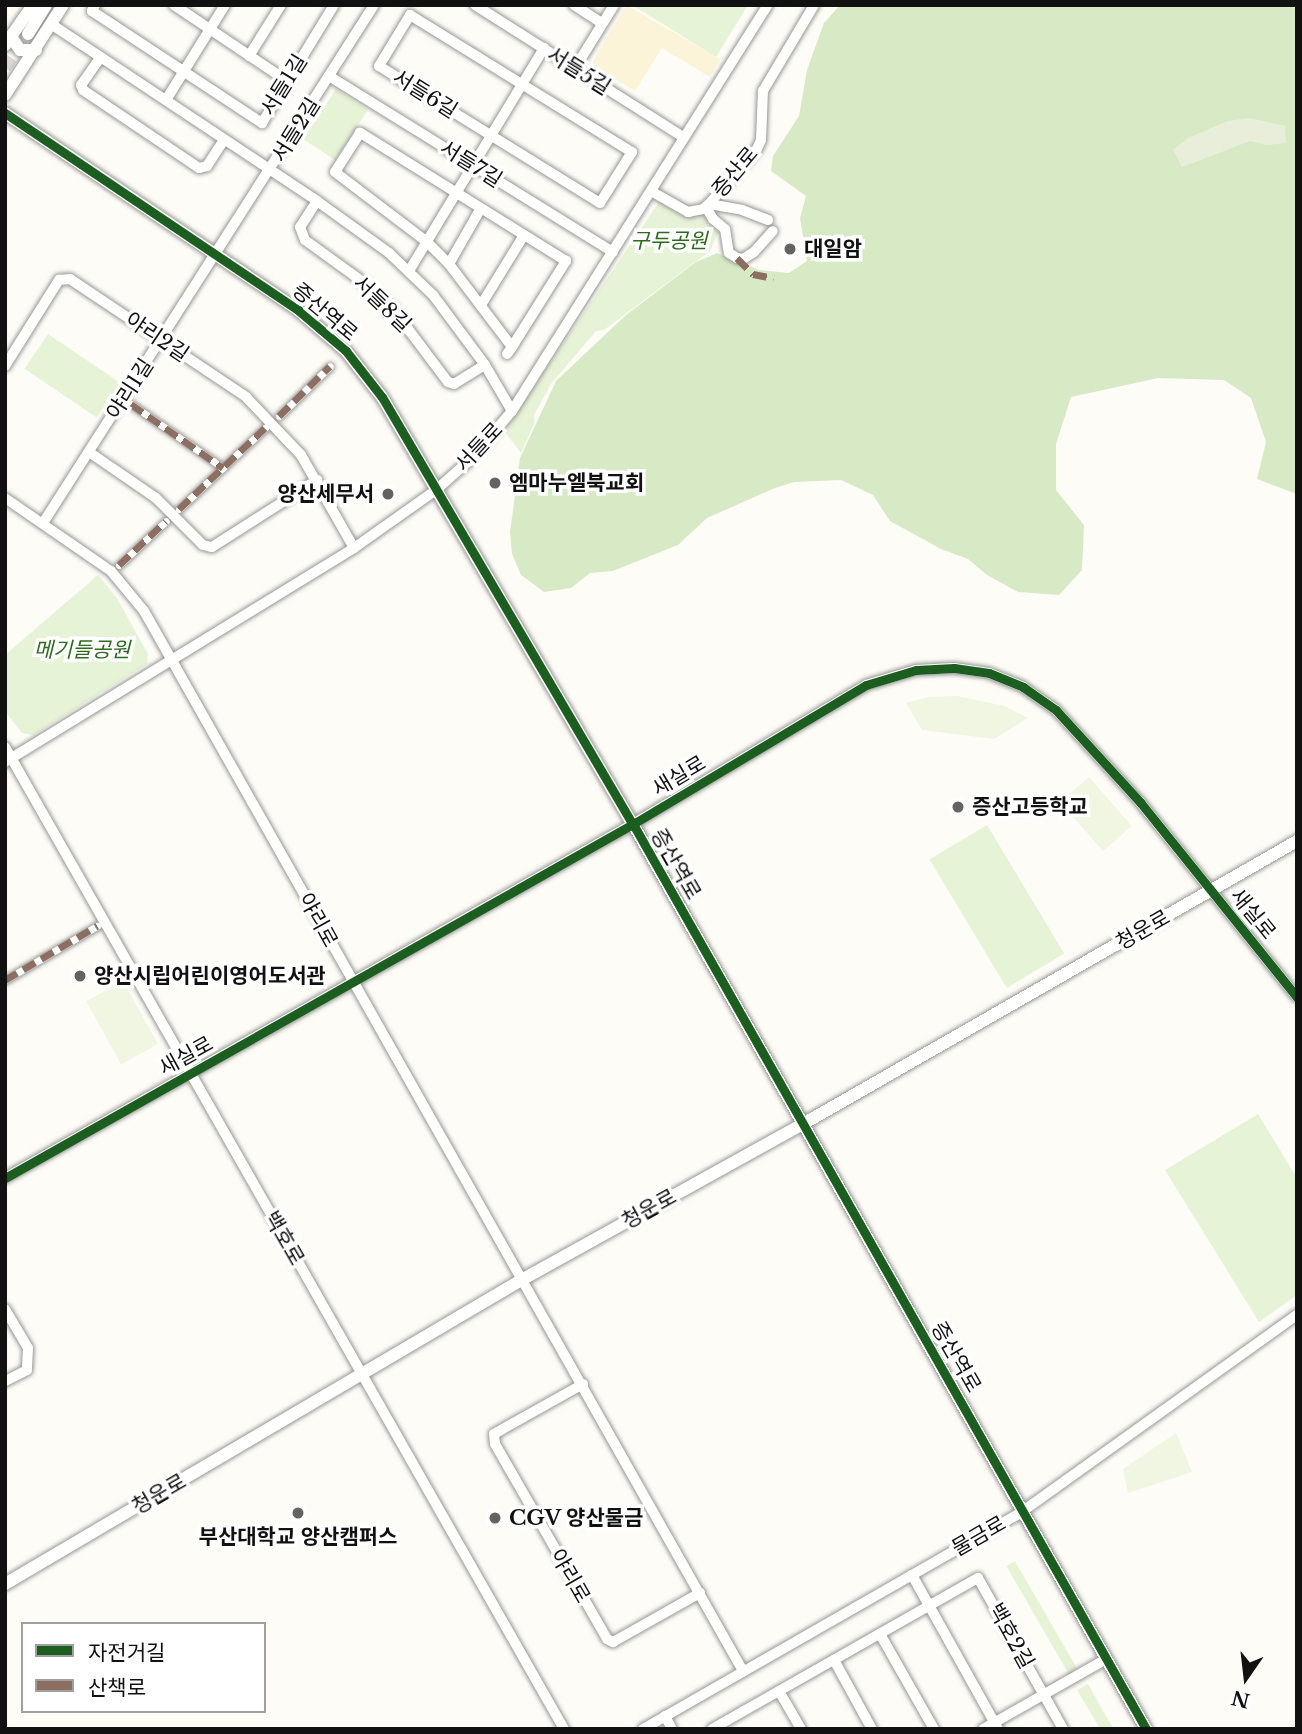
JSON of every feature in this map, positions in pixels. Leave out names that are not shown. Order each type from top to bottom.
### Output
[{"type":"street","points":[[33,5],[8,41],[20,50],[36,50]]},
{"type":"street","points":[[28,34],[46,5]]},
{"type":"street","points":[[5,95],[63,5]]},
{"type":"street","name":"서들1길","points":[[94,5],[92,11],[262,122],[334,5]]},
{"type":"street","points":[[174,5],[287,81]]},
{"type":"street","points":[[166,100],[225,5]]},
{"type":"street","points":[[249,56],[281,5]]},
{"type":"street","name":"서들2길","points":[[217,254],[374,5]]},
{"type":"street","name":"서들5길","points":[[475,5],[683,137]]},
{"type":"street","points":[[574,5],[602,23]]},
{"type":"street","points":[[575,68],[614,5]]},
{"type":"street","name":"서들로","points":[[9,760],[354,548],[436,490],[471,459],[512,411],[768,5]]},
{"type":"street","name":"증산로","points":[[651,191],[688,212],[707,206],[757,149],[761,140],[763,92],[814,5]]},
{"type":"street","name":"서들6길","points":[[410,15],[632,152],[600,203],[491,135],[379,66],[410,15]]},
{"type":"street","name":"서들8길","points":[[51,24],[363,232],[433,295],[485,365],[512,411]]},
{"type":"street","points":[[408,271],[544,48]]},
{"type":"street","points":[[100,58],[82,85],[83,90],[187,160],[203,169],[224,140]]},
{"type":"street","name":"서들7길","points":[[330,76],[612,252]]},
{"type":"street","name":"증산역로","points":[[5,113],[298,310],[346,351],[382,397],[633,824],[1146,1729]]},
{"type":"street","points":[[360,133],[481,208],[566,261],[510,351],[481,305],[449,264],[426,241],[335,173],[360,133]]},
{"type":"street","name":"서들8길","points":[[317,201],[300,227],[305,240],[363,282],[393,309],[448,383],[454,384],[485,365]]},
{"type":"street","points":[[707,206],[742,210],[768,220]]},
{"type":"street","points":[[707,206],[713,219],[725,229],[729,253],[737,258],[743,259],[754,252],[773,231]]},
{"type":"street","points":[[449,264],[481,208]]},
{"type":"street","points":[[481,305],[524,235]]},
{"type":"street","name":"야리1길","points":[[43,523],[217,254]]},
{"type":"street","name":"야리2길","points":[[5,366],[59,280],[70,279],[246,397],[301,455],[354,548]]},
{"type":"street","points":[[279,416],[330,366]]},
{"type":"street","points":[[131,404],[223,468]]},
{"type":"street","points":[[179,509],[265,428]]},
{"type":"street","points":[[89,452],[156,498],[203,545],[212,547],[317,480]]},
{"type":"street","name":"야리로","points":[[5,498],[111,571],[144,611],[743,1671]]},
{"type":"street","points":[[119,565],[166,521]]},
{"type":"street","name":"새실로","points":[[5,1178],[633,824],[866,684],[916,670],[970,669],[1023,687],[1056,710],[1140,803],[1297,997]]},
{"type":"street","name":"백호로","points":[[5,747],[9,760],[191,1073],[564,1729]]},
{"type":"street","name":"청운로","points":[[5,1584],[523,1279],[803,1124],[1297,841]]},
{"type":"street","points":[[5,980],[97,926]]},
{"type":"street","points":[[5,1309],[27,1348],[27,1370],[5,1381]]},
{"type":"street","name":"물금로","points":[[643,1729],[1023,1511],[1297,1315]]},
{"type":"street","name":"야리로","points":[[583,1384],[494,1434],[500,1454],[607,1639],[613,1642],[700,1593]]},
{"type":"street","points":[[912,1575],[996,1725]]},
{"type":"street","name":"백호2길","points":[[712,1729],[978,1578],[1043,1694],[996,1725],[983,1729]]},
{"type":"street","points":[[880,1634],[934,1729]]},
{"type":"street","points":[[1063,1729],[1043,1694],[1106,1659]]},
{"type":"street","points":[[834,1660],[872,1729]]},
{"type":"street","points":[[779,1691],[801,1729]]},
{"type":"street","points":[[665,1716],[672,1729]]},
{"type":"street","points":[[732,1718],[738,1729]]},
{"type":"green space","points":[[632,5],[748,5],[716,57]]},
{"type":"green space","points":[[840,5],[1297,5],[1297,494],[1257,479],[1266,442],[1251,398],[1224,380],[1158,378],[1071,397],[1056,444],[1056,490],[1084,525],[1082,570],[1059,595],[1018,592],[987,575],[968,559],[941,549],[890,521],[873,495],[841,480],[794,482],[775,488],[707,518],[678,545],[613,571],[590,573],[571,588],[544,592],[521,575],[512,554],[510,532],[520,458],[556,381],[626,315],[696,262],[717,253],[759,270],[789,273],[807,261],[800,218],[806,196],[771,171],[773,156],[799,116],[807,70],[824,23]]},
{"type":"green space","points":[[336,89],[368,110],[335,160],[303,139]]},
{"type":"green space","points":[[1249,118],[1285,126],[1286,143],[1267,145],[1250,141],[1182,167],[1173,150],[1188,138],[1228,121]]},
{"type":"green space","name":"구두공원","points":[[661,199],[689,215],[707,213],[718,233],[710,251],[604,330],[596,331],[551,384],[534,415],[535,422],[521,453],[504,431]]},
{"type":"green space","points":[[48,334],[120,383],[97,417],[25,369]]},
{"type":"green space","name":"메기들공원","points":[[98,575],[117,598],[148,654],[147,664],[33,735],[22,733],[5,711],[5,655]]},
{"type":"green space","points":[[957,696],[1005,706],[1028,718],[994,739],[922,730],[906,703],[929,697]]},
{"type":"green space","points":[[1089,777],[1132,826],[1103,851],[1060,802]]},
{"type":"green space","points":[[987,825],[1064,954],[1007,988],[930,860]]},
{"type":"green space","points":[[123,981],[158,1044],[121,1064],[86,1001]]},
{"type":"green space","points":[[1258,1114],[1297,1178],[1297,1295],[1259,1322],[1165,1170]]},
{"type":"green space","points":[[1176,1433],[1192,1472],[1128,1493],[1123,1469]]},
{"type":"green space","points":[[1015,1561],[1078,1669],[1069,1674],[1006,1566]]},
{"type":"green space","points":[[1088,1684],[1114,1729],[1100,1729],[1077,1690]]},
{"type":"sand","points":[[626,5],[720,59],[710,77],[662,48],[635,91],[591,65]]},
{"type":"tunnel","points":[[5,68],[28,34]]},
{"type":"marked path","points":[[737,258],[753,274],[774,278]]},
{"type":"marked path","points":[[279,416],[330,366]]},
{"type":"marked path","points":[[131,404],[223,468]]},
{"type":"marked path","points":[[179,509],[265,428]]},
{"type":"marked path","points":[[119,565],[166,521]]},
{"type":"marked path","points":[[5,980],[97,926]]},
{"type":"cycle path","points":[[5,113],[298,310],[346,351],[382,397],[633,824],[1146,1729]]},
{"type":"cycle path","points":[[5,1178],[633,824],[866,685],[916,670],[954,668],[989,673],[1023,687],[1056,710],[1140,802],[1297,997]]},
{"type":"place","name":"대일암","points":[[790,249]]},
{"type":"place","name":"엠마누엘북교회","points":[[495,483]]},
{"type":"place","name":"양산세무서","points":[[388,494]]},
{"type":"place","name":"증산고등학교","points":[[958,807]]},
{"type":"place","name":"양산시립어린이영어도서관","points":[[80,976]]},
{"type":"place","name":"부산대학교 양산캠퍼스","points":[[298,1513]]},
{"type":"place","name":"CGV 양산물금","points":[[495,1518]]}]
